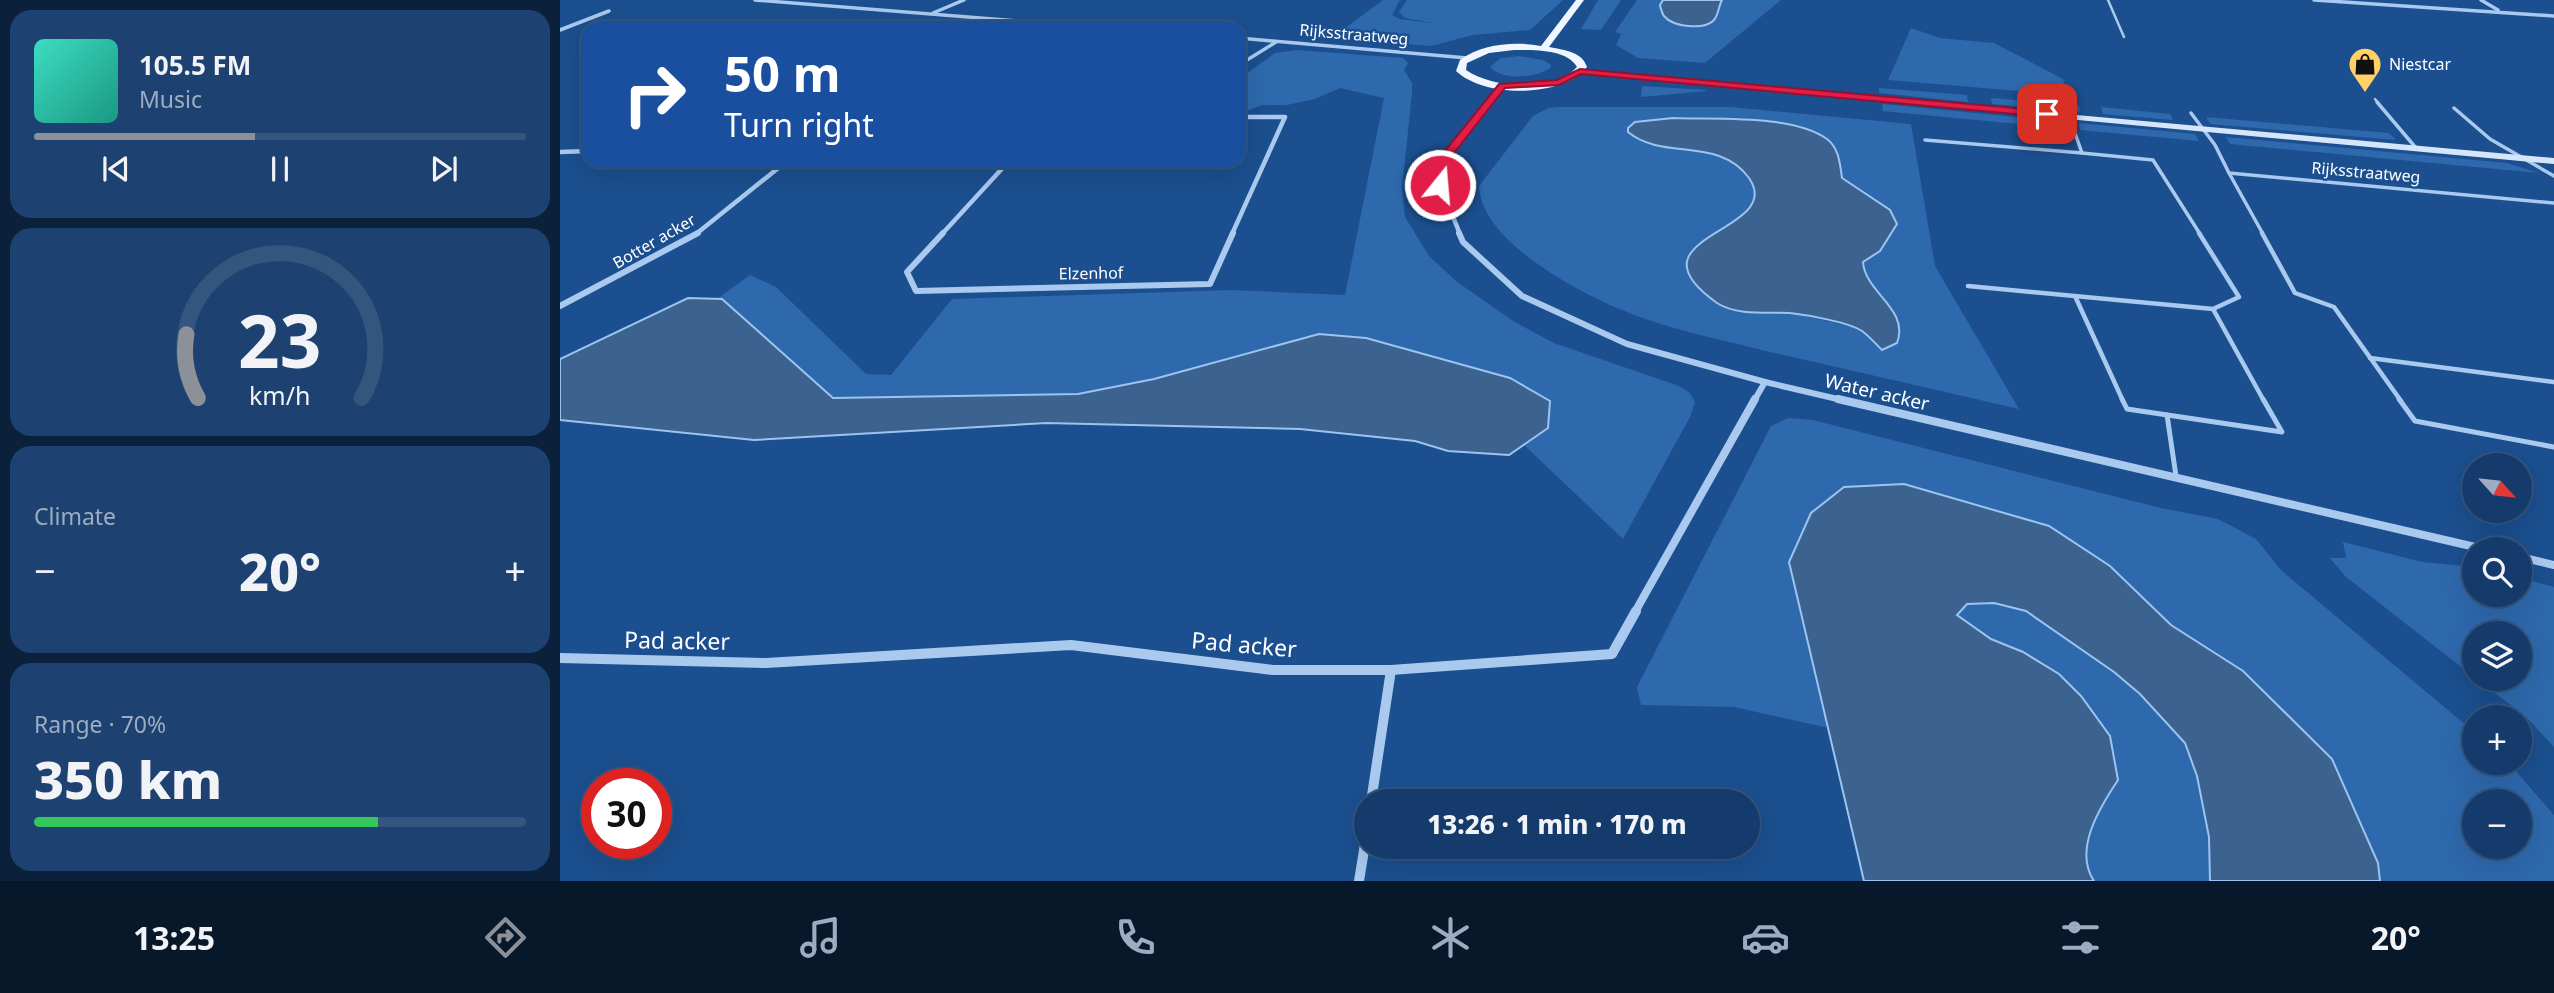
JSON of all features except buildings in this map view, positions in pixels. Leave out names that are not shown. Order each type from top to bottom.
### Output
[{"type":"main road","points":[[1544,48],[1580,0]]},
{"type":"main road","points":[[1544,48],[1576,57],[1581,62],[1580,72],[1559,82],[1503,86],[1480,82],[1465,75],[1461,66],[1468,58],[1494,49],[1544,48]]},
{"type":"main road","name":"Rijksstraatweg","points":[[1580,72],[2554,161]]},
{"type":"street","points":[[755,0],[1017,21]]},
{"type":"street","points":[[929,14],[964,0]]},
{"type":"street","points":[[2314,0],[2554,16]]},
{"type":"street","points":[[2481,0],[2502,12]]},
{"type":"street","points":[[583,21],[609,11]]},
{"type":"street","points":[[560,30],[581,22]]},
{"type":"street","name":"Rijksstraatweg","points":[[1246,39],[1468,58]]},
{"type":"street","points":[[1246,61],[1277,41]]},
{"type":"street","name":"Water acker","points":[[1503,86],[1449,152],[1440,185],[1463,243],[1522,296],[1627,344],[1765,382],[2462,544]]},
{"type":"street","name":"Elzenhof","points":[[1003,168],[906,272],[916,291],[1210,284],[1285,117],[1246,117]]},
{"type":"street","points":[[560,152],[581,151]]},
{"type":"street","name":"Botter acker","points":[[560,306],[691,238],[778,168]]},
{"type":"street","name":"Pad acker","points":[[560,658],[766,663],[1071,645],[1273,670],[1391,670],[1612,654],[1765,382]]},
{"type":"street","points":[[2532,560],[2554,565]]},
{"type":"street","points":[[1373,789],[1391,670]]},
{"type":"street","points":[[1359,881],[1363,859]]},
{"type":"lane","points":[[2109,0],[2124,37]]},
{"type":"lane","points":[[2375,99],[2416,148]]},
{"type":"lane","name":"Rijksstraatweg","points":[[2454,108],[2490,139],[2521,158]]},
{"type":"lane","points":[[2190,113],[2215,145],[2295,293],[2334,307],[2415,421],[2554,447]]},
{"type":"lane","points":[[2068,116],[2082,153]]},
{"type":"lane","points":[[1925,140],[2153,160],[2239,297],[2213,309],[1968,286]]},
{"type":"lane","points":[[2521,158],[2554,176]]},
{"type":"lane","name":"Rijksstraatweg","points":[[2229,173],[2554,203]]},
{"type":"lane","points":[[2076,296],[2127,409],[2282,432],[2213,309]]},
{"type":"lane","points":[[2370,358],[2554,382]]},
{"type":"lane","points":[[2167,415],[2176,476]]},
{"type":"shaded area","points":[[1383,0],[1400,0],[1392,15],[1400,19],[1438,24],[1405,18],[1399,12],[1407,0],[1563,0],[1530,30],[1473,35],[1431,46],[1332,38]]},
{"type":"shaded area","points":[[1598,0],[1621,0],[1601,30],[1581,29]]},
{"type":"shaded area","points":[[1637,0],[1781,0],[1705,63],[1638,58],[1616,45],[1621,34],[1615,32]]},
{"type":"shaded area","points":[[1663,0],[1722,0],[1713,21],[1695,26],[1668,20],[1660,7]]},
{"type":"shaded area","points":[[1911,28],[1940,38],[1994,43],[2063,79],[2067,95],[1888,80]]},
{"type":"shaded area","points":[[1297,50],[1403,58],[1408,63],[1404,70],[1412,83],[1402,189],[1405,217],[1429,256],[1456,281],[1513,321],[1554,343],[1679,386],[1690,393],[1695,402],[1690,417],[1623,539],[1524,445],[1548,428],[1510,378],[1366,338],[1246,353],[1154,379],[1078,394],[833,398],[722,299],[717,299],[750,275],[776,287],[866,374],[891,375],[952,299],[1231,290],[1345,295],[1384,98],[1340,88],[1315,99],[1287,105],[1262,105],[1246,111],[1246,74],[1275,53]]},
{"type":"shaded area","points":[[1519,56],[1543,60],[1551,65],[1550,68],[1528,76],[1511,76],[1490,67],[1501,58]]},
{"type":"shaded area","points":[[1642,86],[1706,90],[1706,91],[1641,97]]},
{"type":"shaded area","points":[[1879,88],[1967,95],[1968,102],[1879,93]]},
{"type":"shaded area","points":[[1991,98],[2079,105],[2080,112],[1992,104]]},
{"type":"shaded area","points":[[1883,104],[2057,121],[2059,128],[1882,111]]},
{"type":"shaded area","points":[[1731,107],[1911,124],[1935,266],[2019,409],[1673,328],[1617,308],[1577,289],[1532,260],[1495,225],[1484,206],[1479,186],[1533,116],[1548,108]],"holes":[[[1673,118],[1763,122],[1841,166],[1842,178],[1886,208],[1896,223],[1880,251],[1863,262],[1868,281],[1883,296],[1882,350],[1862,330],[1790,313],[1730,308],[1695,284],[1688,276],[1749,210],[1754,194],[1751,180],[1742,168],[1713,154],[1648,144]]]},
{"type":"shaded area","points":[[2101,107],[2170,114],[2173,120],[2103,114]]},
{"type":"shaded area","points":[[2206,117],[2389,133],[2396,140],[2210,124]]},
{"type":"shaded area","points":[[1673,118],[1753,120],[1794,125],[1812,131],[1831,143],[1838,157],[1842,178],[1890,210],[1897,224],[1880,251],[1863,262],[1871,283],[1897,320],[1897,343],[1882,350],[1862,331],[1838,322],[1790,313],[1734,310],[1717,303],[1692,280],[1687,263],[1695,248],[1747,211],[1755,196],[1749,178],[1737,165],[1722,157],[1657,146],[1628,132],[1628,128],[1635,122]]},
{"type":"shaded area","points":[[2079,123],[2195,134],[2199,141],[2080,130]]},
{"type":"shaded area","points":[[2226,137],[2507,163],[2539,173],[2230,144]]},
{"type":"shaded area","points":[[688,298],[722,299],[833,398],[1078,394],[1154,379],[1319,334],[1366,338],[1510,378],[1550,401],[1548,428],[1509,455],[1448,451],[1415,441],[1300,429],[1046,423],[754,440],[560,420],[560,359]]},
{"type":"shaded area","points":[[1788,418],[1813,420],[2161,508],[2218,519],[2256,539],[2281,570],[2462,722],[2462,775],[2519,775],[2532,789],[2462,789],[2462,859],[2532,859],[2532,790],[2554,815],[2554,881],[2380,881],[2378,863],[2332,759],[2243,671],[2171,625],[2110,566],[1789,562],[1829,728],[1734,707],[1641,705],[1637,687],[1771,426]]},
{"type":"shaded area","points":[[1904,484],[2049,526],[2110,566],[2171,625],[2243,671],[2332,759],[2378,863],[2380,881],[2210,881],[2209,837],[2197,776],[2185,743],[2140,694],[2114,672],[2026,611],[1994,603],[1967,604],[1957,615],[1991,639],[2023,652],[2059,674],[2081,696],[2110,736],[2118,780],[2091,829],[2086,856],[2094,881],[1864,881],[1789,562],[1811,513],[1844,487]]},
{"type":"shaded area","points":[[2343,542],[2422,562],[2462,566],[2462,607],[2532,607],[2532,581],[2554,587],[2554,747],[2532,723],[2532,705],[2510,705],[2492,691],[2532,691],[2532,621],[2462,621],[2462,668],[2346,577],[2330,558],[2346,558]]},
{"type":"shaded area","points":[[1994,603],[2026,611],[2114,672],[2140,694],[2185,743],[2197,776],[2209,837],[2210,881],[2094,881],[2086,856],[2091,829],[2118,780],[2023,652],[1991,639],[1956,615],[1967,604]]},
{"type":"place","name":"Niestcar","points":[[2365,94]]},
{"type":"route","points":[[1440,185],[1449,152],[1503,86],[1522,87],[1559,82],[1580,72],[2047,114]]}]
